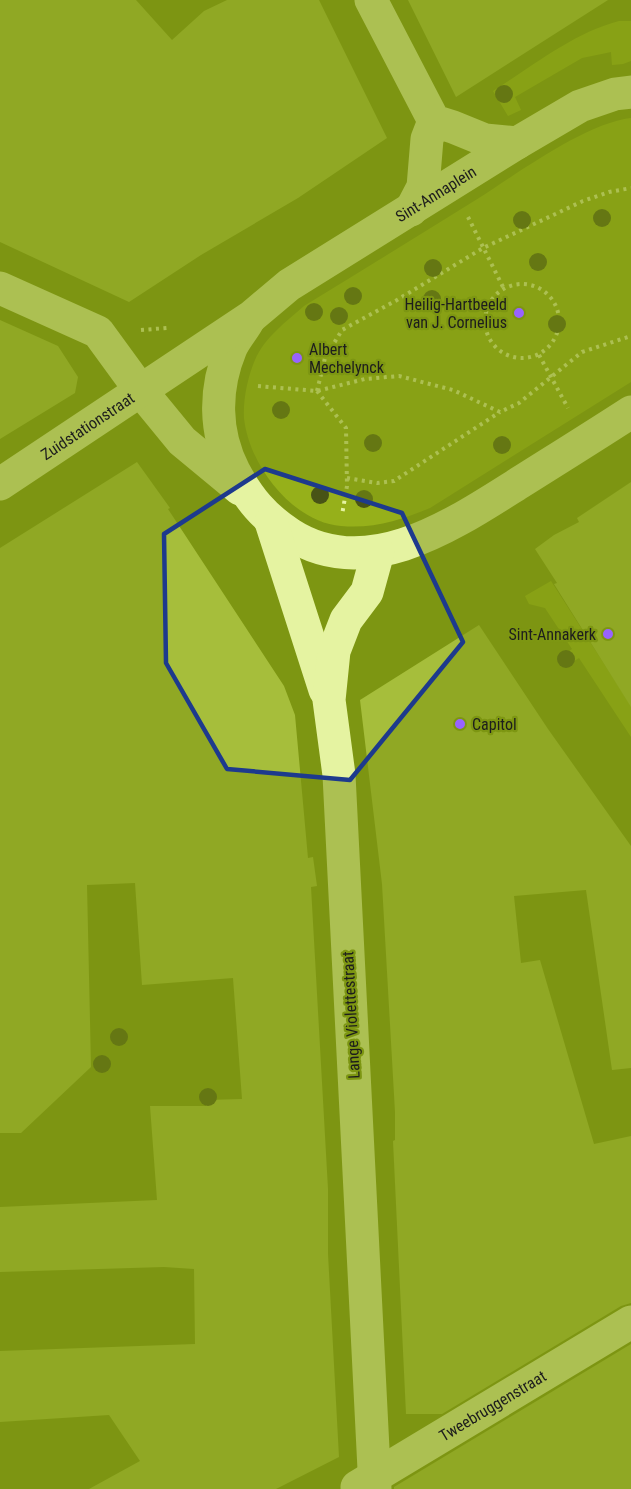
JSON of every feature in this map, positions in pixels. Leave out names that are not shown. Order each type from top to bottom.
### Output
[{"type":"street","points":[[370,0],[434,121],[485,140],[517,143]]},
{"type":"street","name":"Sint-Annaplein","points":[[141,391],[251,317],[289,285],[517,143],[580,106],[615,94],[631,92]]},
{"type":"street","points":[[411,210],[423,187],[427,139],[434,121]]},
{"type":"street","points":[[0,288],[98,332],[141,391]]},
{"type":"street","name":"Sint-Annaplein","points":[[251,317],[231,347],[222,380],[218,421],[229,461],[246,494],[271,522],[302,542],[336,553],[378,552],[420,539],[471,513],[631,412]]},
{"type":"street","name":"Zuidstationstraat","points":[[0,484],[141,391],[182,441],[246,494]]},
{"type":"street","name":"Sint-Annaplein","points":[[271,522],[329,700]]},
{"type":"street","name":"Lange Violettestraat","points":[[368,1485],[339,775],[329,700],[334,651],[346,620],[367,592],[378,552]]},
{"type":"street","name":"Tweebruggenstraat","points":[[368,1485],[631,1322]]},
{"type":"path","points":[[451,185],[504,289]]},
{"type":"path","points":[[317,391],[325,358],[342,330],[398,300],[483,248],[583,201],[609,192],[631,188]]},
{"type":"path","points":[[527,284],[538,287],[556,304],[560,315],[560,327],[556,339],[538,356],[526,359],[514,358],[502,353],[492,345],[486,333],[484,321],[493,297],[504,289],[527,284]]},
{"type":"path","points":[[347,478],[377,483],[394,481],[500,412],[519,403],[582,352],[631,336]]},
{"type":"path","points":[[538,356],[586,441]]},
{"type":"path","points":[[222,380],[241,385],[317,391],[364,379],[399,376],[453,390],[500,412]]},
{"type":"path","points":[[317,391],[346,428],[347,478],[336,553]]},
{"type":"highlighted area","points":[[265,469],[402,513],[463,642],[350,780],[227,769],[166,663],[164,534]]},
{"type":"green space","points":[[619,21],[631,21],[631,61],[612,65],[611,52],[582,58],[515,97],[521,110],[508,116],[493,91],[569,42],[602,26]]},
{"type":"green space","points":[[631,118],[631,382],[430,508],[408,516],[376,525],[341,526],[323,522],[306,514],[290,502],[264,472],[254,454],[244,418],[245,396],[250,373],[259,352],[270,337],[304,306],[553,150],[594,129]]},
{"type":"green space","points":[[551,581],[631,706],[631,737],[579,658],[571,663],[565,654],[572,649],[545,608],[529,604],[525,596]]},
{"type":"building","points":[[0,0],[136,0],[172,40],[204,11],[227,0],[319,0],[387,138],[298,198],[201,255],[129,302],[0,242]]},
{"type":"building","points":[[408,0],[608,0],[456,97]]},
{"type":"building","points":[[0,320],[58,346],[78,377],[75,393],[0,439]]},
{"type":"building","points":[[137,462],[170,508],[168,509],[284,686],[295,715],[308,858],[313,857],[317,886],[311,887],[328,1189],[328,1254],[339,1457],[276,1489],[89,1489],[140,1461],[109,1415],[0,1422],[0,1351],[195,1344],[194,1269],[164,1267],[0,1272],[0,1207],[157,1200],[150,1106],[206,1106],[206,1100],[242,1099],[233,978],[142,985],[135,883],[87,885],[91,1067],[21,1133],[0,1133],[0,548]]},
{"type":"building","name":"Sint-Annakerk","points":[[631,482],[631,707],[554,584],[557,583],[535,549],[554,535],[579,522],[577,518]]},
{"type":"building","points":[[479,625],[548,729],[631,846],[631,1068],[612,1070],[586,890],[514,896],[521,963],[540,960],[594,1144],[631,1136],[631,1303],[621,1306],[442,1414],[406,1414],[393,1141],[395,1140],[395,1112],[382,884],[360,700]]},
{"type":"building","points":[[631,1344],[631,1489],[394,1489],[394,1487]]},
{"type":"place","name":"Heilig-Hartbeeld van J. Cornelius","points":[[519,313]]},
{"type":"place","name":"Albert Mechelynck","points":[[297,358]]},
{"type":"place","name":"Sint-Annakerk","points":[[608,634]]},
{"type":"place","name":"Capitol","points":[[460,724]]}]
